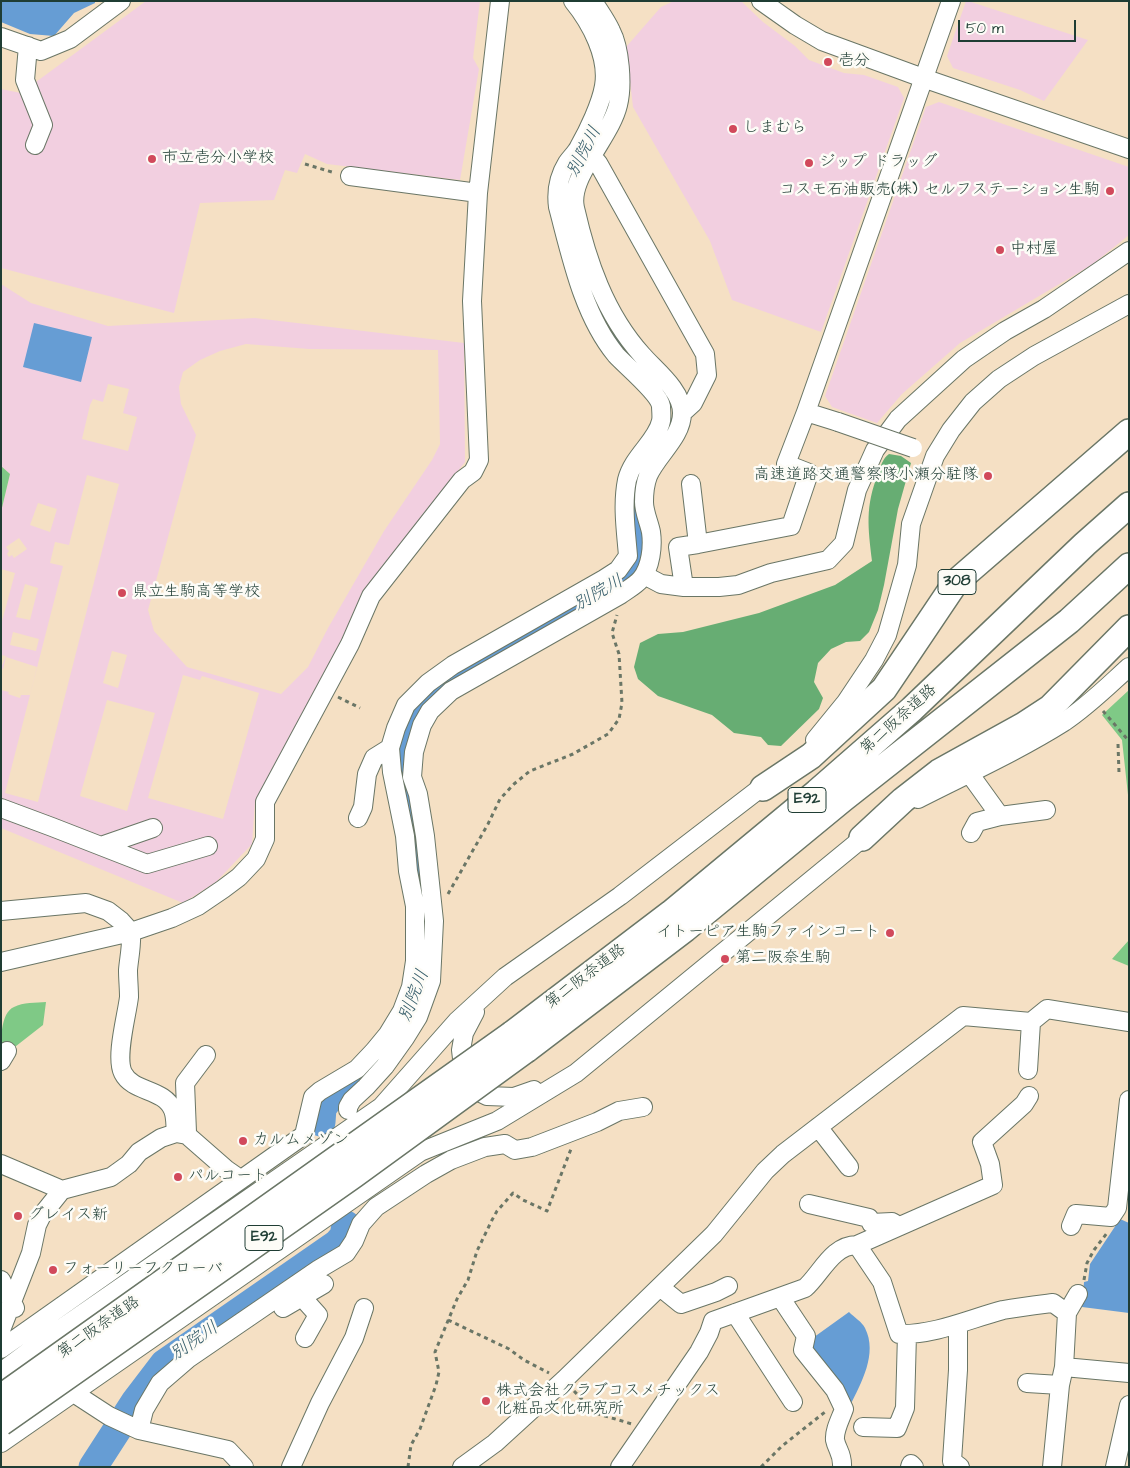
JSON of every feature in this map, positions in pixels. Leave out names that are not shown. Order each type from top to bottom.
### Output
[{"type":"highway","name":"308","points":[[763,788],[811,756],[884,689],[956,582],[1129,432]]},
{"type":"highway","name":"第二阪奈道路","points":[[1,1423],[354,1175],[519,1042],[671,912],[817,792],[912,709],[1084,544],[1129,505]]},
{"type":"highway","name":"第二阪奈道路","points":[[1,1397],[685,930],[843,799],[1069,621],[1129,566]]},
{"type":"highway","points":[[862,838],[903,800],[939,772],[1024,725],[1050,708],[1129,628]]},
{"type":"street","points":[[1,37],[41,51],[70,39],[121,1]]},
{"type":"street","points":[[1,962],[131,932],[172,918],[198,906],[239,877],[256,859],[265,839],[266,802],[350,644],[372,596],[462,480],[473,472],[479,460],[472,301],[478,193],[500,1]]},
{"type":"street","points":[[348,1110],[352,1100],[385,1066],[418,1017],[430,982],[434,921],[425,836],[418,794],[412,777],[414,752],[422,725],[430,711],[451,691],[620,595],[641,580],[648,567],[650,554],[651,531],[644,503],[648,476],[678,429],[682,413],[671,386],[627,337],[598,286],[574,206],[576,190],[604,86],[601,52],[595,35],[573,1]]},
{"type":"street","points":[[244,1467],[228,1450],[138,1430],[109,1416],[1,1349],[304,1134],[313,1097],[357,1069],[388,1034],[402,1011],[408,995],[415,961],[415,906],[408,871],[405,836],[392,772],[390,748],[406,704],[428,683],[453,665],[604,579],[618,570],[628,556],[624,511],[627,480],[635,460],[654,435],[661,421],[660,404],[651,390],[616,354],[601,332],[582,291],[556,195],[567,164],[586,151],[611,122],[618,105],[620,80],[618,50],[612,32],[594,1]]},
{"type":"street","points":[[761,1],[822,41],[1129,150]]},
{"type":"street","points":[[684,587],[678,547],[791,526],[809,473],[786,464],[951,1]]},
{"type":"street","points":[[28,46],[25,80],[43,125],[35,145]]},
{"type":"street","points":[[586,151],[598,163],[705,354],[707,375],[693,403],[682,413]]},
{"type":"street","points":[[350,176],[478,193]]},
{"type":"street","points":[[644,575],[662,584],[684,587],[738,585],[771,573],[828,560],[844,543],[857,490],[876,450],[898,419],[964,359],[1004,331],[1044,309],[1129,251]]},
{"type":"street","points":[[1,1372],[381,1107],[457,1021],[505,977],[620,896],[763,788],[814,741],[846,702],[874,660],[887,635],[907,565],[911,524],[935,456],[951,430],[973,402],[999,379],[1034,356],[1129,304]]},
{"type":"street","points":[[806,412],[935,456]]},
{"type":"street","points":[[691,484],[698,544]]},
{"type":"street","points":[[1,1443],[420,1152],[496,1121],[576,1073],[862,838],[916,800],[1066,721],[1097,697],[1129,667]]},
{"type":"street","points":[[358,818],[363,807],[367,774],[370,766],[374,758],[390,748]]},
{"type":"street","points":[[969,773],[1000,816]]},
{"type":"street","points":[[1,808],[147,864],[208,846]]},
{"type":"street","points":[[971,833],[977,822],[1000,816],[1046,810]]},
{"type":"street","points":[[101,846],[153,828]]},
{"type":"street","points":[[1,911],[86,903],[108,911],[121,920],[131,932],[128,969],[129,996],[122,1044],[121,1066],[123,1074],[130,1081],[160,1095],[170,1104],[181,1134],[240,1180]]},
{"type":"street","points":[[483,997],[464,1032],[461,1050],[464,1075],[477,1091],[487,1096],[514,1097],[576,1073]]},
{"type":"street","points":[[1028,1070],[1031,1022],[1046,1009],[1129,1022]]},
{"type":"street","points":[[462,1467],[495,1443],[660,1287],[714,1234],[765,1171],[783,1154],[962,1016],[1031,1022]]},
{"type":"street","points":[[181,1134],[185,1083],[206,1055]]},
{"type":"street","points":[[620,1467],[699,1352],[713,1321],[805,1288],[827,1262],[842,1248],[857,1245],[993,1184],[990,1164],[982,1142],[1024,1104],[1029,1096]]},
{"type":"street","points":[[1071,1226],[1076,1214],[1111,1217],[1117,1208],[1125,1169],[1129,1100]]},
{"type":"street","points":[[138,1430],[144,1410],[160,1383],[189,1358],[346,1253],[354,1241],[361,1224],[376,1207],[426,1174],[451,1160],[485,1147],[505,1144],[515,1150],[532,1147],[582,1128],[619,1111],[643,1107]]},
{"type":"street","points":[[818,1127],[849,1167]]},
{"type":"street","points":[[1,1330],[15,1308],[37,1225],[42,1215],[62,1190],[111,1177],[129,1164],[139,1152],[161,1138],[181,1134]]},
{"type":"street","points":[[1,1164],[62,1190]]},
{"type":"street","points":[[809,1204],[869,1218],[871,1223],[892,1222],[899,1226]]},
{"type":"street","points":[[857,1245],[882,1282],[899,1334],[913,1335],[1004,1310],[1053,1303],[1067,1314]]},
{"type":"street","points":[[1,1280],[15,1308]]},
{"type":"street","points":[[263,1307],[266,1315],[271,1316],[301,1296],[324,1284]]},
{"type":"street","points":[[660,1287],[680,1304],[728,1286]]},
{"type":"street","points":[[1052,1464],[1060,1385],[1064,1367],[1067,1314],[1081,1286]]},
{"type":"street","points":[[301,1296],[318,1315],[305,1338]]},
{"type":"street","points":[[780,1297],[806,1336],[803,1350],[835,1390],[844,1408],[835,1440],[841,1453],[842,1467]]},
{"type":"street","points":[[291,1467],[320,1403],[354,1338],[364,1308]]},
{"type":"street","points":[[735,1313],[793,1402]]},
{"type":"street","points":[[958,1324],[958,1370],[952,1461],[960,1467]]},
{"type":"street","points":[[863,1427],[897,1428],[905,1408],[907,1334]]},
{"type":"street","points":[[1064,1367],[1129,1373]]},
{"type":"street","points":[[1027,1383],[1060,1385]]},
{"type":"street","points":[[1115,1467],[1129,1405]]},
{"type":"street","points":[[910,1467],[911,1464],[914,1467]]},
{"type":"path","points":[[305,164],[328,172],[350,176]]},
{"type":"path","points":[[434,921],[500,799],[530,771],[590,745],[608,734],[619,719],[622,703],[619,654],[612,633],[621,602],[620,595]]},
{"type":"path","points":[[326,690],[360,708]]},
{"type":"path","points":[[1102,708],[1129,741]]},
{"type":"path","points":[[1118,744],[1119,773]]},
{"type":"path","points":[[408,1467],[411,1445],[420,1429],[436,1385],[439,1372],[435,1352],[468,1280],[477,1251],[496,1211],[513,1193],[523,1200],[547,1211],[572,1144],[582,1128]]},
{"type":"path","points":[[1081,1286],[1087,1263],[1111,1226],[1111,1217]]},
{"type":"path","points":[[760,1467],[782,1446],[826,1412],[841,1418]]},
{"type":"shaded area","name":"市立壱分小学校","points":[[146,1],[480,1],[473,58],[479,69],[460,180],[327,164],[305,154],[297,173],[285,170],[274,200],[200,203],[174,313],[1,268],[1,89],[21,93]]},
{"type":"shaded area","points":[[674,1],[741,1],[809,60],[844,73],[864,75],[898,87],[904,98],[821,332],[732,300],[710,241],[633,107],[626,47],[661,7]]},
{"type":"shaded area","points":[[966,1],[1088,40],[1044,101],[1020,90],[953,68],[947,56]]},
{"type":"shaded area","points":[[939,102],[1129,167],[1129,235],[1093,264],[960,343],[902,394],[877,423],[832,407],[825,396],[926,107]]},
{"type":"shaded area","name":"県立生駒高等学校","points":[[1,284],[31,303],[108,326],[255,318],[464,343],[465,462],[364,591],[336,652],[255,801],[252,844],[216,882],[183,903],[1,828],[1,690],[20,698],[21,695],[30,695],[37,667],[6,657],[3,669],[1,668],[6,656],[1,655],[1,625],[15,573],[1,569],[1,512],[10,474],[1,466]],"holes":[[[246,344],[309,349],[438,350],[440,444],[432,460],[384,531],[328,628],[308,667],[281,694],[187,667],[154,631],[148,610],[196,435],[181,404],[179,387],[183,372],[200,360],[220,351]],[[108,384],[129,389],[123,413],[137,417],[128,451],[82,439],[93,399],[103,402]],[[87,475],[119,484],[38,802],[5,793],[63,566],[50,563],[55,542],[69,545]],[[38,503],[57,509],[50,532],[30,525]],[[19,538],[27,549],[14,558],[12,555],[9,557],[7,554],[9,551],[6,547]],[[25,584],[38,588],[30,620],[16,617]],[[13,632],[39,639],[36,651],[10,645]],[[112,651],[127,655],[118,688],[103,683]],[[183,675],[200,680],[202,676],[259,693],[223,819],[148,798]],[[107,700],[155,713],[127,811],[80,796]]]},
{"type":"green space","points":[[889,454],[901,456],[911,463],[898,509],[878,610],[869,632],[860,641],[846,642],[831,649],[818,663],[814,682],[823,698],[819,709],[781,746],[768,745],[761,737],[734,733],[712,715],[658,696],[638,679],[634,667],[640,643],[658,634],[683,632],[759,613],[835,585],[872,561],[869,507],[883,460]]},
{"type":"green space","points":[[1,466],[10,474],[1,512]]},
{"type":"green space","points":[[1129,690],[1129,804],[1122,740],[1102,715]]},
{"type":"green space","points":[[1129,940],[1129,966],[1112,959]]},
{"type":"green space","points":[[46,1002],[43,1025],[11,1050],[1,1055],[2,1028],[9,1010],[21,1004]]},
{"type":"water","points":[[1,1],[95,1],[95,3],[74,13],[54,36],[30,34],[1,22]]},
{"type":"water","points":[[34,323],[92,337],[81,382],[23,367]]},
{"type":"water","points":[[1120,1219],[1129,1223],[1129,1313],[1082,1307],[1084,1282],[1088,1281],[1090,1264]]},
{"type":"water","points":[[849,1312],[865,1328],[870,1348],[866,1368],[850,1406],[806,1349],[810,1340]]},
{"type":"waterway","name":"別院川","points":[[573,221],[567,203],[567,187],[572,171],[608,105],[612,86],[612,67]]},
{"type":"waterway","name":"別院川","points":[[591,280],[606,319],[620,341],[649,372]]},
{"type":"waterway","name":"別院川","points":[[421,870],[403,755],[407,727],[415,712],[429,697],[469,668],[634,573],[643,549],[635,501],[648,462]]},
{"type":"waterway","name":"別院川","points":[[321,1122],[322,1108],[331,1096],[368,1068]]},
{"type":"waterway","name":"別院川","points":[[93,1467],[135,1402],[164,1364],[337,1244],[344,1236],[346,1225]]},
{"type":"place","name":"壱分","points":[[828,62]]},
{"type":"place","name":"しまむら","points":[[733,129]]},
{"type":"place","name":"市立壱分小学校","points":[[152,159]]},
{"type":"place","name":"ジップ ドラッグ","points":[[809,163]]},
{"type":"place","name":"コスモ石油販売(株) セルフステーション生駒","points":[[1110,191]]},
{"type":"place","name":"中村屋","points":[[1000,250]]},
{"type":"place","name":"高速道路交通警察隊小瀬分駐隊","points":[[988,476]]},
{"type":"place","name":"県立生駒高等学校","points":[[122,593]]},
{"type":"place","name":"イトーピア生駒ファインコート","points":[[890,933]]},
{"type":"place","name":"第二阪奈生駒","points":[[725,959]]},
{"type":"place","name":"カルムメゾン","points":[[243,1141]]},
{"type":"place","name":"パルコート","points":[[178,1177]]},
{"type":"place","name":"グレイス新","points":[[18,1216]]},
{"type":"place","name":"フォーリーフクローバ","points":[[53,1270]]},
{"type":"place","name":"株式会社クラブコスメチックス 化粧品文化研究所","points":[[486,1401]]}]
